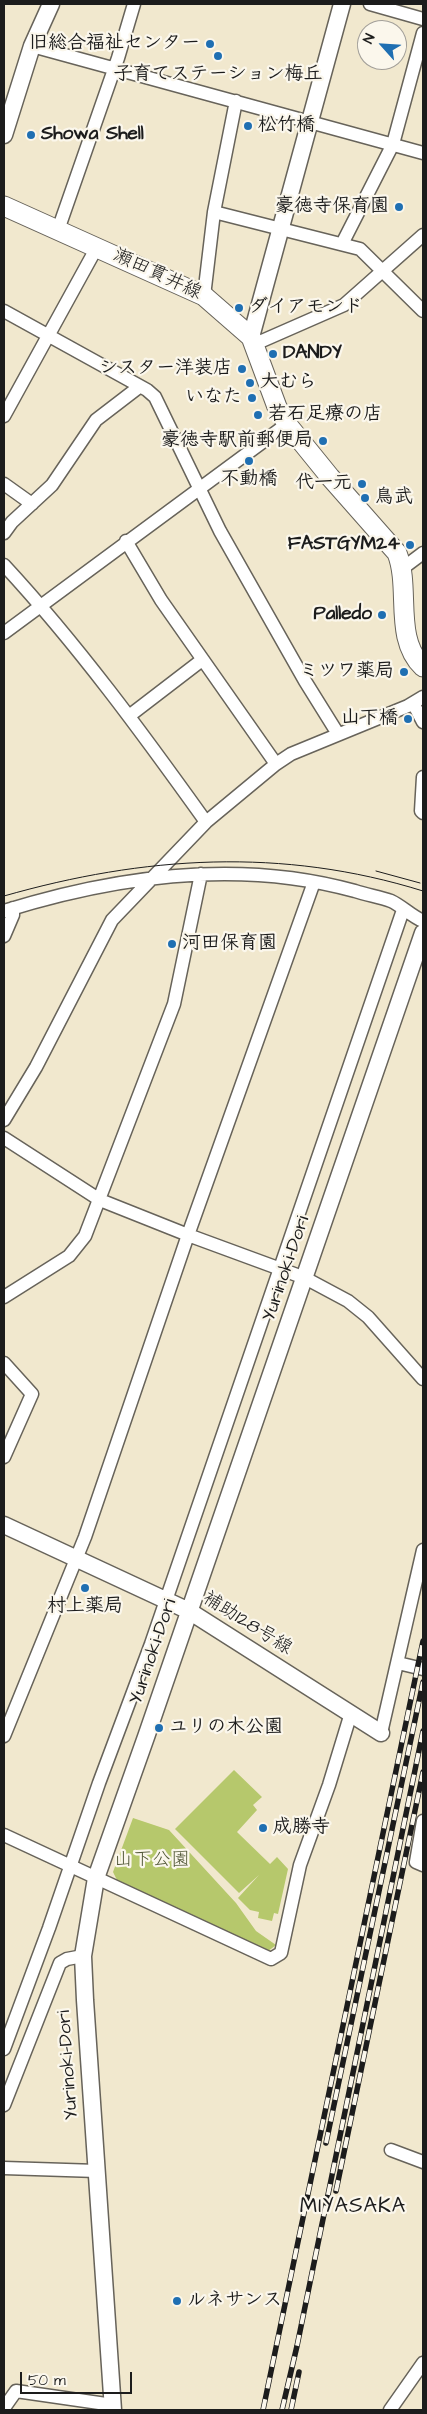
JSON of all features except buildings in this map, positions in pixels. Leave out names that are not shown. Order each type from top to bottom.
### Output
[{"type":"main road","name":"瀬田貫井線","points":[[4,206],[204,296],[253,340],[277,407],[287,424],[330,477],[398,553],[403,568],[406,635],[418,662],[423,668]]},
{"type":"street","points":[[4,135],[8,104],[52,4]]},
{"type":"street","points":[[58,230],[134,4]]},
{"type":"street","points":[[253,340],[342,4]]},
{"type":"street","points":[[370,4],[423,19]]},
{"type":"street","points":[[342,244],[394,144],[423,33]]},
{"type":"street","points":[[32,46],[423,152]]},
{"type":"street","points":[[204,296],[214,212],[236,101]]},
{"type":"street","points":[[214,212],[360,249],[423,311]]},
{"type":"street","points":[[253,340],[344,305],[423,235]]},
{"type":"street","points":[[4,416],[97,247]]},
{"type":"street","points":[[4,310],[147,390],[155,397],[220,531],[338,734]]},
{"type":"street","points":[[4,533],[52,486],[96,420],[139,386]]},
{"type":"street","points":[[4,633],[41,607],[126,541],[287,424]]},
{"type":"street","points":[[4,484],[32,504]]},
{"type":"street","points":[[126,541],[161,600],[276,764]]},
{"type":"street","points":[[403,568],[423,553]]},
{"type":"street","points":[[4,565],[41,607],[129,716],[206,822]]},
{"type":"street","points":[[129,716],[202,660]]},
{"type":"street","points":[[4,1120],[36,1067],[112,920],[206,822],[276,764],[291,754],[418,700],[423,722]]},
{"type":"street","points":[[423,777],[421,811],[423,812]]},
{"type":"street","points":[[4,1297],[69,1256],[85,1236],[174,1004],[201,874]]},
{"type":"street","points":[[4,936],[13,915],[8,909],[79,890],[201,874],[271,876],[314,882],[392,902],[423,921]]},
{"type":"street","points":[[4,1736],[76,1558],[314,882]]},
{"type":"street","points":[[4,2047],[72,1866],[99,1783],[165,1599],[403,910]]},
{"type":"street","name":"Yurinoki-Dori","points":[[113,2408],[83,1956],[96,1878],[423,933]]},
{"type":"street","points":[[4,1138],[100,1200],[188,1236],[305,1278],[348,1302],[368,1317],[423,1379]]},
{"type":"street","points":[[4,1363],[32,1394],[4,1458]]},
{"type":"street","name":"補助128号線","points":[[4,1525],[165,1599],[189,1612],[380,1733]]},
{"type":"street","points":[[380,1733],[398,1663],[423,1550]]},
{"type":"street","points":[[398,1663],[423,1668]]},
{"type":"street","points":[[4,1835],[271,1959],[281,1953],[300,1866],[330,1785],[351,1714]]},
{"type":"street","points":[[423,1821],[416,1862],[423,1866]]},
{"type":"street","points":[[4,2105],[60,1963],[67,1959],[83,1956]]},
{"type":"street","points":[[391,2150],[423,2162]]},
{"type":"street","points":[[4,2168],[97,2172]]},
{"type":"street","points":[[390,2410],[421,2369]]},
{"type":"street","points":[[4,2408],[16,2391],[113,2408]]},
{"type":"green space","points":[[234,1770],[262,1797],[253,1805],[257,1810],[237,1832],[270,1864],[277,1857],[288,1869],[278,1914],[274,1913],[272,1921],[258,1918],[259,1912],[250,1910],[238,1898],[259,1875],[239,1893],[175,1829]]},
{"type":"green space","name":"山下公園","points":[[133,1818],[169,1830],[236,1903],[256,1931],[276,1945],[267,1952],[118,1882],[113,1872]]},
{"type":"tram line","points":[[4,896],[56,882],[109,872],[161,865],[213,862],[265,863],[318,868],[370,877],[423,891]]},
{"type":"tram line","points":[[376,871],[420,883]]},
{"type":"railway","points":[[263,2410],[423,1641]]},
{"type":"railway","points":[[326,2143],[423,1682]]},
{"type":"railway","points":[[282,2410],[297,2346],[423,1731]]},
{"type":"railway","points":[[336,2191],[423,1772]]},
{"type":"railway","points":[[291,2410],[299,2372]]},
{"type":"place","name":"旧総合福祉センター","points":[[210,44]]},
{"type":"place","name":"子育てステーション梅丘","points":[[218,56]]},
{"type":"place","name":"松竹橋","points":[[248,126]]},
{"type":"place","name":"Showa Shell","points":[[31,135]]},
{"type":"place","name":"豪徳寺保育園","points":[[399,207]]},
{"type":"place","name":"ダイアモンド","points":[[239,308]]},
{"type":"place","name":"DANDY","points":[[273,354]]},
{"type":"place","name":"シスター洋装店","points":[[242,369]]},
{"type":"place","name":"大むら","points":[[250,383]]},
{"type":"place","name":"いなた","points":[[252,398]]},
{"type":"place","name":"若石足療の店","points":[[258,415]]},
{"type":"place","name":"豪徳寺駅前郵便局","points":[[323,441]]},
{"type":"place","name":"不動橋","points":[[249,461]]},
{"type":"place","name":"代一元","points":[[362,484]]},
{"type":"place","name":"鳥武","points":[[365,498]]},
{"type":"place","name":"FASTGYM24","points":[[410,545]]},
{"type":"place","name":"Palledo","points":[[382,615]]},
{"type":"place","name":"ミツワ薬局","points":[[404,672]]},
{"type":"place","name":"山下橋","points":[[408,719]]},
{"type":"place","name":"河田保育園","points":[[172,944]]},
{"type":"place","name":"村上薬局","points":[[85,1588]]},
{"type":"place","name":"ユリの木公園","points":[[159,1728]]},
{"type":"place","name":"成勝寺","points":[[263,1828]]},
{"type":"place","name":"ルネサンス","points":[[177,2301]]},
{"type":"district","name":"MIYASAKA","points":[[353,2208]]}]
